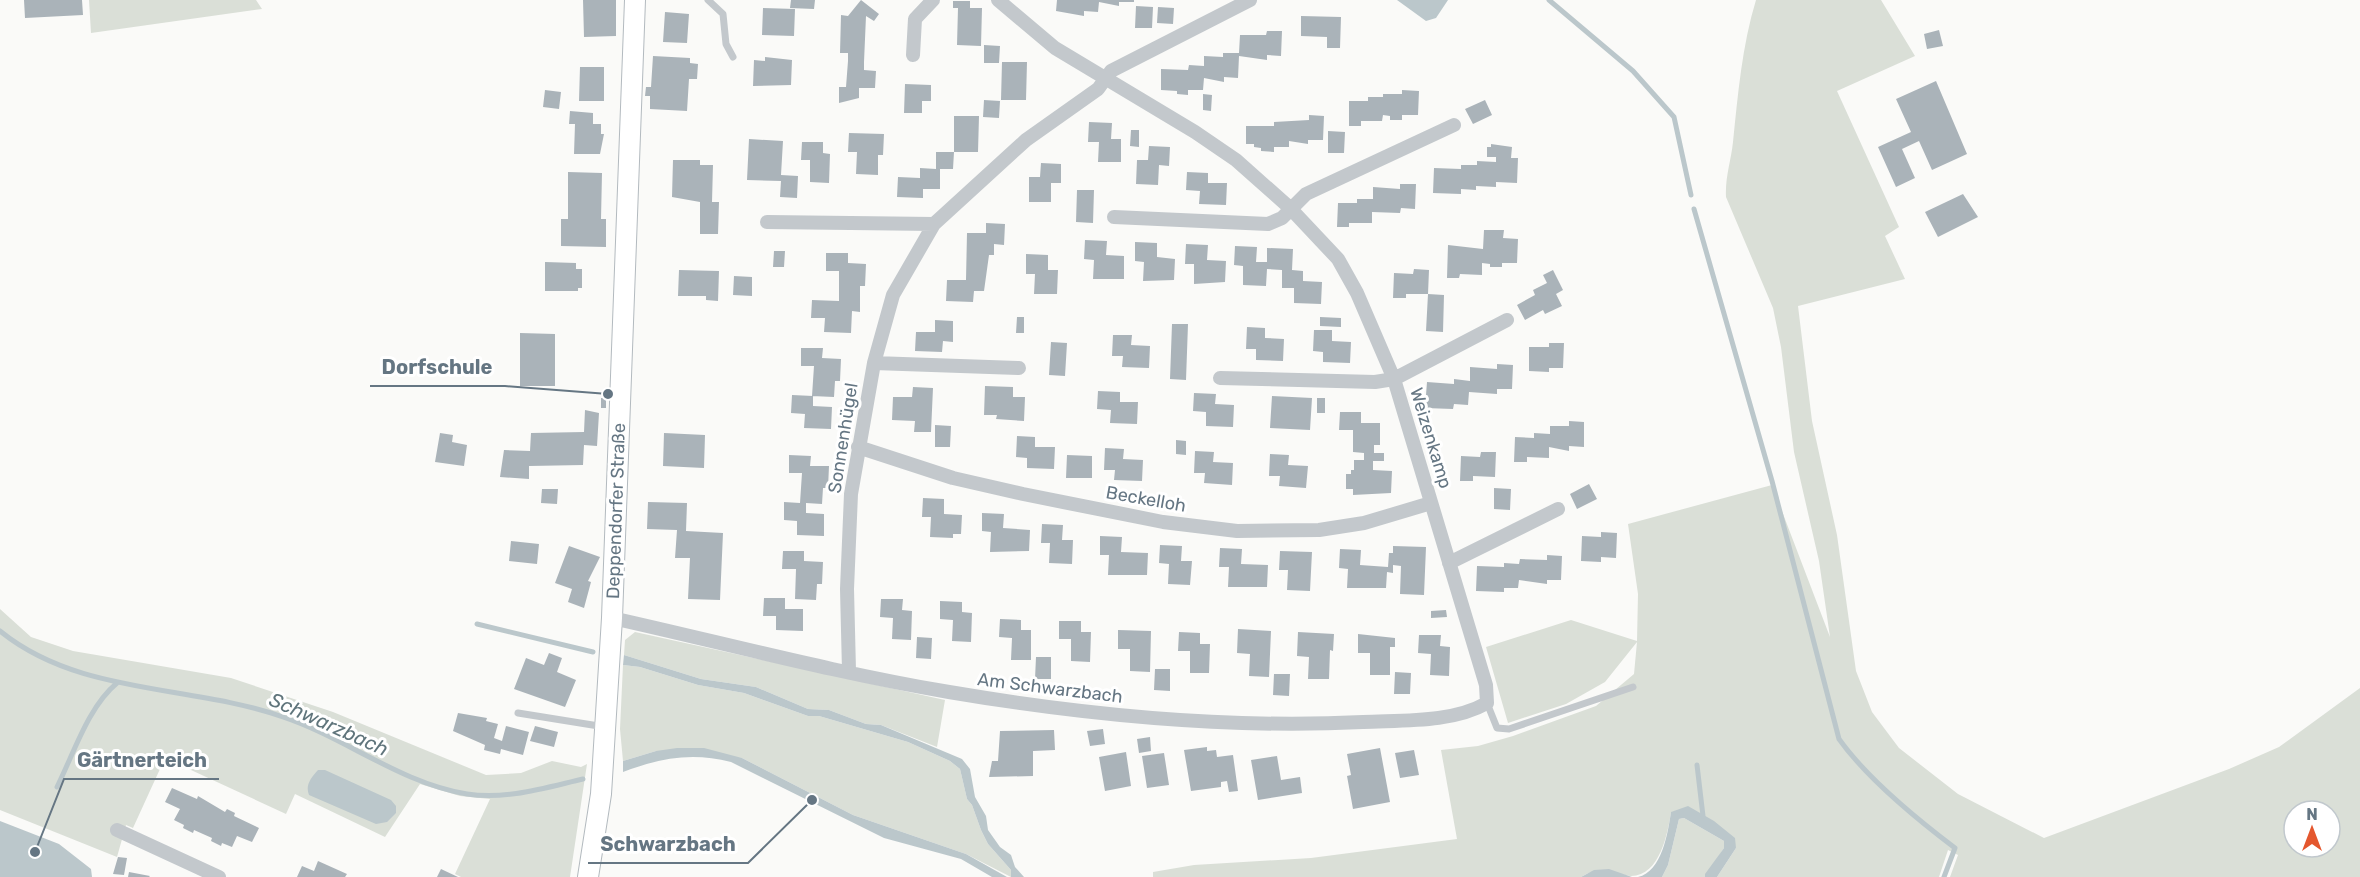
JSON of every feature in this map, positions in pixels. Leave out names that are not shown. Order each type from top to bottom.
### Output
[{"type":"street","name":"Deppendorfer Straße","points":[[588,877],[601,794],[612,618],[635,0]]},
{"type":"street","points":[[913,56],[915,20],[933,0]]},
{"type":"street","name":"Weizenkamp","points":[[998,0],[1056,48],[1105,80],[1195,132],[1236,160],[1290,208],[1338,259],[1357,293],[1394,379],[1486,685],[1487,703]]},
{"type":"street","points":[[1105,80],[1111,71],[1250,0]]},
{"type":"street","name":"Sonnenhügel","points":[[849,671],[848,543],[858,447],[874,363],[893,295],[934,224],[1026,140],[1098,89],[1105,80]]},
{"type":"street","points":[[1114,218],[1268,224],[1282,218],[1306,194],[1454,125]]},
{"type":"street","points":[[767,222],[934,224]]},
{"type":"street","points":[[1220,378],[1375,382],[1394,379],[1507,320]]},
{"type":"street","points":[[874,363],[1019,368]]},
{"type":"street","name":"Beckelloh","points":[[858,447],[953,478],[1023,494],[1163,522],[1238,531],[1319,530],[1364,522],[1431,503]]},
{"type":"street","points":[[1449,563],[1558,510]]},
{"type":"street","name":"Am Schwarzbach","points":[[612,618],[947,692],[1093,713],[1241,724],[1419,719],[1472,712],[1487,703]]},
{"type":"street","points":[[117,830],[219,877]]},
{"type":"lane","points":[[708,0],[723,14],[726,44],[733,57]]},
{"type":"lane","points":[[1487,703],[1497,728],[1509,729],[1633,687]]},
{"type":"lane","points":[[518,713],[606,728]]},
{"type":"shaded area","points":[[89,0],[256,0],[262,9],[91,33]]},
{"type":"shaded area","points":[[1397,0],[1448,0],[1436,18],[1426,21]]},
{"type":"shaded area","points":[[1756,0],[1881,0],[1915,56],[1837,91],[1899,227],[1885,236],[1905,279],[1798,306],[1812,421],[1837,535],[1856,671],[1872,712],[1899,748],[1958,794],[2044,838],[2229,769],[2279,747],[2360,688],[2360,877],[1950,877],[1958,855],[1948,850],[1939,877],[1717,877],[1736,848],[1716,825],[1702,816],[1693,813],[1671,812],[1661,852],[1649,869],[1630,876],[1599,871],[1581,877],[1153,877],[1153,872],[1194,865],[1311,858],[1457,839],[1441,750],[1478,746],[1596,706],[1634,674],[1637,642],[1605,682],[1566,704],[1508,723],[1486,647],[1571,620],[1637,641],[1638,594],[1628,524],[1772,485],[1830,637],[1819,561],[1794,452],[1781,347],[1773,308],[1726,197],[1747,35]]},
{"type":"shaded area","points":[[0,609],[31,637],[73,651],[231,678],[333,712],[486,775],[521,773],[552,761],[581,767],[587,764],[570,877],[461,877],[455,874],[490,799],[460,796],[420,784],[385,837],[295,794],[286,814],[165,758],[133,828],[126,825],[117,857],[0,810]]},
{"type":"shaded area","points":[[635,632],[945,700],[937,747],[881,725],[866,724],[829,710],[808,709],[756,687],[701,679],[624,655],[625,640]]},
{"type":"shaded area","points":[[624,655],[701,679],[756,687],[808,709],[829,710],[866,724],[881,725],[962,759],[970,769],[975,797],[986,816],[988,830],[1000,847],[1011,855],[1015,867],[1024,877],[1011,877],[1011,870],[988,844],[972,805],[967,799],[960,769],[950,761],[908,742],[819,716],[808,716],[744,693],[698,685],[640,667],[623,665]]},
{"type":"shaded area","points":[[623,665],[640,667],[698,685],[744,693],[808,716],[819,716],[908,742],[950,761],[960,769],[967,799],[972,805],[981,830],[988,844],[1011,870],[1011,877],[966,854],[853,815],[742,758],[656,751],[623,761],[620,729]]},
{"type":"shaded area","points":[[704,748],[742,758],[853,815],[966,854],[1007,877],[992,877],[961,859],[884,838],[731,762],[703,757],[676,758],[650,763],[623,772],[623,761],[656,751]]},
{"type":"shaded area","points":[[318,770],[325,770],[391,800],[396,806],[396,813],[387,822],[376,824],[309,795],[308,785]]},
{"type":"shaded area","points":[[1688,806],[1714,821],[1735,838],[1736,848],[1717,877],[1705,877],[1705,874],[1724,848],[1724,841],[1684,818],[1679,819],[1668,865],[1662,877],[1638,877],[1646,874],[1658,860],[1666,840],[1671,812]]},
{"type":"shaded area","points":[[1684,818],[1724,841],[1724,848],[1705,877],[1662,877],[1668,865],[1679,819]]},
{"type":"shaded area","points":[[0,821],[59,844],[91,869],[92,877],[0,877]]},
{"type":"shaded area","points":[[1609,869],[1632,877],[1581,877],[1594,870]]},
{"type":"building","points":[[24,0],[82,0],[83,15],[25,18]]},
{"type":"building","points":[[583,0],[616,0],[616,36],[584,37]]},
{"type":"building","points":[[791,0],[815,0],[814,9],[790,8]]},
{"type":"building","points":[[861,0],[879,14],[874,21],[866,16],[864,70],[876,71],[875,88],[859,88],[859,98],[839,103],[839,87],[846,87],[848,61],[848,53],[840,53],[841,15],[848,16]]},
{"type":"building","points":[[1057,0],[1134,0],[1134,2],[1119,2],[1119,6],[1099,2],[1098,12],[1084,11],[1084,16],[1056,11]]},
{"type":"building","points":[[953,1],[970,1],[970,8],[982,8],[981,46],[957,45],[958,8],[953,8]]},
{"type":"building","points":[[1136,6],[1153,7],[1152,28],[1135,28]]},
{"type":"building","points":[[1158,7],[1174,8],[1173,24],[1157,23]]},
{"type":"building","points":[[763,8],[795,9],[794,36],[762,35]]},
{"type":"building","points":[[665,12],[689,14],[687,43],[663,42]]},
{"type":"building","points":[[1301,16],[1341,17],[1340,48],[1327,48],[1327,37],[1301,36]]},
{"type":"building","points":[[1939,30],[1943,46],[1927,49],[1924,34]]},
{"type":"building","points":[[1267,31],[1282,31],[1281,56],[1267,55],[1267,60],[1239,56],[1238,78],[1224,77],[1224,82],[1204,78],[1203,90],[1188,90],[1188,95],[1177,94],[1177,91],[1161,90],[1161,69],[1188,70],[1189,65],[1204,66],[1204,56],[1223,57],[1223,53],[1239,53],[1240,35],[1266,35]]},
{"type":"building","points":[[984,45],[1000,46],[999,63],[984,63]]},
{"type":"building","points":[[653,56],[690,58],[690,63],[698,64],[697,79],[689,79],[687,111],[650,109],[650,96],[645,96],[646,87],[651,87]]},
{"type":"building","points":[[765,57],[792,60],[791,85],[753,86],[754,60],[765,61]]},
{"type":"building","points":[[1002,62],[1027,62],[1026,100],[1001,100]]},
{"type":"building","points":[[580,67],[604,67],[604,101],[579,101]]},
{"type":"building","points":[[1936,81],[1967,154],[1932,170],[1919,141],[1902,149],[1915,178],[1896,187],[1878,147],[1911,132],[1896,99]]},
{"type":"building","points":[[905,84],[931,85],[931,101],[922,101],[922,113],[904,113]]},
{"type":"building","points":[[545,90],[561,92],[559,109],[543,107]]},
{"type":"building","points":[[1402,90],[1419,91],[1418,115],[1402,115],[1402,120],[1390,120],[1390,116],[1383,115],[1382,121],[1361,121],[1361,126],[1349,126],[1349,101],[1368,101],[1368,97],[1383,97],[1383,94],[1402,94]]},
{"type":"building","points":[[1203,94],[1212,95],[1211,111],[1203,110]]},
{"type":"building","points":[[984,100],[1000,101],[999,118],[983,117]]},
{"type":"building","points":[[1485,100],[1492,115],[1473,124],[1465,109]]},
{"type":"building","points":[[570,111],[593,113],[593,124],[601,124],[601,134],[604,134],[600,154],[574,154],[575,124],[569,124]]},
{"type":"building","points":[[1309,115],[1324,116],[1323,140],[1308,140],[1308,144],[1289,141],[1289,147],[1274,147],[1274,152],[1261,151],[1261,148],[1254,147],[1254,144],[1246,144],[1246,126],[1274,126],[1274,122],[1309,120]]},
{"type":"building","points":[[954,116],[979,116],[978,152],[954,152]]},
{"type":"building","points":[[1089,122],[1112,123],[1111,139],[1121,139],[1121,162],[1098,162],[1099,142],[1088,142]]},
{"type":"building","points":[[1131,130],[1139,130],[1139,147],[1130,146]]},
{"type":"building","points":[[1328,131],[1345,132],[1344,153],[1328,153]]},
{"type":"building","points":[[849,133],[884,134],[883,155],[878,155],[878,175],[856,174],[857,152],[848,152]]},
{"type":"building","points":[[749,139],[783,141],[781,175],[798,176],[797,198],[780,197],[781,181],[747,180]]},
{"type":"building","points":[[802,142],[823,142],[823,153],[830,154],[829,183],[810,182],[810,160],[801,160]]},
{"type":"building","points":[[1491,144],[1512,147],[1511,158],[1518,158],[1517,183],[1496,182],[1496,187],[1476,186],[1476,190],[1461,189],[1461,194],[1433,193],[1434,168],[1461,169],[1461,165],[1477,165],[1477,161],[1496,162],[1496,157],[1487,157],[1487,147],[1491,147]]},
{"type":"building","points":[[1149,146],[1170,147],[1169,166],[1159,165],[1158,185],[1136,184],[1137,160],[1148,160]]},
{"type":"building","points":[[936,152],[954,152],[953,169],[940,169],[940,189],[923,189],[923,198],[897,197],[898,177],[920,178],[920,168],[936,169]]},
{"type":"building","points":[[673,160],[700,160],[700,165],[713,165],[712,202],[719,202],[718,234],[700,234],[700,202],[672,197]]},
{"type":"building","points":[[1041,163],[1061,164],[1061,183],[1051,183],[1051,202],[1029,202],[1029,177],[1040,177]]},
{"type":"building","points":[[568,172],[602,173],[601,219],[606,219],[606,247],[561,246],[561,219],[568,219]]},
{"type":"building","points":[[1187,172],[1208,173],[1208,183],[1227,183],[1226,205],[1199,204],[1200,191],[1186,190]]},
{"type":"building","points":[[1400,184],[1416,184],[1415,209],[1401,208],[1400,213],[1372,212],[1372,223],[1349,223],[1349,227],[1337,227],[1338,203],[1357,203],[1357,199],[1373,199],[1373,187],[1400,189]]},
{"type":"building","points":[[1077,190],[1094,190],[1093,223],[1076,222]]},
{"type":"building","points":[[1963,194],[1978,217],[1938,237],[1925,212]]},
{"type":"building","points":[[986,223],[1005,224],[1004,245],[994,244],[994,255],[989,255],[984,291],[974,291],[973,302],[946,301],[947,280],[966,280],[967,233],[986,233]]},
{"type":"building","points":[[1484,230],[1504,230],[1503,238],[1518,239],[1517,263],[1502,263],[1502,267],[1490,267],[1490,264],[1482,263],[1482,275],[1460,274],[1459,278],[1447,278],[1448,245],[1483,249]]},
{"type":"building","points":[[1085,240],[1107,241],[1106,255],[1124,256],[1124,279],[1093,279],[1094,260],[1084,259]]},
{"type":"building","points":[[1135,242],[1157,243],[1157,257],[1175,259],[1174,280],[1143,281],[1144,262],[1135,261]]},
{"type":"building","points":[[1186,244],[1208,245],[1207,260],[1226,261],[1225,282],[1194,284],[1194,264],[1185,264]]},
{"type":"building","points":[[1235,246],[1257,247],[1256,262],[1267,262],[1267,248],[1293,249],[1292,270],[1303,271],[1303,281],[1322,282],[1321,304],[1294,303],[1294,288],[1282,288],[1282,270],[1267,269],[1266,286],[1243,285],[1243,266],[1234,265]]},
{"type":"building","points":[[774,251],[785,251],[784,267],[773,267]]},
{"type":"building","points":[[826,253],[848,253],[848,263],[866,264],[865,286],[860,286],[860,312],[852,311],[851,333],[824,332],[825,318],[811,318],[812,300],[839,301],[839,271],[826,271]]},
{"type":"building","points":[[1026,254],[1048,255],[1048,270],[1058,270],[1057,294],[1034,294],[1035,274],[1026,274]]},
{"type":"building","points":[[545,262],[576,263],[576,269],[582,269],[582,288],[578,288],[578,291],[545,291]]},
{"type":"building","points":[[1414,269],[1429,270],[1428,294],[1406,294],[1406,298],[1393,298],[1394,273],[1413,274]]},
{"type":"building","points":[[679,270],[719,271],[718,301],[706,300],[706,296],[678,296]]},
{"type":"building","points":[[1553,270],[1563,290],[1556,294],[1562,306],[1545,314],[1543,310],[1525,320],[1517,305],[1535,295],[1533,290],[1547,283],[1543,275]]},
{"type":"building","points":[[734,276],[752,277],[752,296],[733,295]]},
{"type":"building","points":[[1428,294],[1444,295],[1443,332],[1426,331]]},
{"type":"building","points":[[1017,317],[1024,317],[1024,333],[1016,333]]},
{"type":"building","points":[[1320,317],[1341,318],[1341,327],[1320,326]]},
{"type":"building","points":[[935,320],[953,321],[953,342],[943,341],[942,352],[915,351],[916,332],[935,332]]},
{"type":"building","points":[[1172,324],[1188,324],[1186,380],[1170,379]]},
{"type":"building","points":[[1247,327],[1265,328],[1265,338],[1284,339],[1283,361],[1256,360],[1256,349],[1246,349]]},
{"type":"building","points":[[1314,330],[1332,330],[1332,341],[1351,342],[1350,363],[1323,362],[1323,352],[1313,351]]},
{"type":"building","points":[[520,333],[555,334],[555,386],[520,386]]},
{"type":"building","points":[[1113,335],[1132,335],[1131,345],[1150,346],[1149,368],[1122,367],[1123,356],[1112,356]]},
{"type":"building","points":[[1051,342],[1067,343],[1065,376],[1049,375]]},
{"type":"building","points":[[1549,343],[1564,343],[1563,368],[1549,368],[1549,372],[1529,371],[1529,347],[1549,347]]},
{"type":"building","points":[[801,348],[823,348],[822,358],[841,359],[840,381],[835,381],[834,397],[812,396],[814,366],[801,366]]},
{"type":"building","points":[[1497,364],[1513,365],[1512,389],[1497,389],[1497,394],[1469,392],[1468,405],[1454,404],[1453,409],[1425,408],[1427,382],[1454,384],[1454,379],[1470,381],[1470,367],[1497,369]]},
{"type":"building","points":[[985,386],[1013,387],[1013,397],[1025,397],[1024,421],[996,419],[997,415],[984,415]]},
{"type":"building","points":[[913,387],[933,388],[931,432],[914,432],[915,421],[892,420],[893,397],[912,397]]},
{"type":"building","points":[[1098,391],[1120,392],[1120,402],[1138,402],[1137,424],[1110,423],[1111,410],[1097,409]]},
{"type":"building","points":[[1194,393],[1216,394],[1215,404],[1234,405],[1233,427],[1206,426],[1206,412],[1193,411]]},
{"type":"building","points":[[792,395],[813,396],[813,406],[832,407],[831,429],[804,428],[805,414],[791,413]]},
{"type":"building","points":[[1272,396],[1312,398],[1310,430],[1270,428]]},
{"type":"building","points":[[601,398],[606,398],[606,408],[601,408]]},
{"type":"building","points":[[1317,398],[1325,398],[1325,413],[1317,413]]},
{"type":"building","points":[[585,410],[599,413],[597,446],[584,445],[583,465],[529,466],[529,479],[500,477],[504,450],[530,451],[531,433],[584,432]]},
{"type":"building","points":[[1340,412],[1361,412],[1361,423],[1380,423],[1380,445],[1374,445],[1374,453],[1384,453],[1384,461],[1373,461],[1373,470],[1392,471],[1391,493],[1353,495],[1353,489],[1346,489],[1346,474],[1351,474],[1351,470],[1354,470],[1354,460],[1364,460],[1364,453],[1353,452],[1353,430],[1339,430]]},
{"type":"building","points":[[1569,421],[1584,422],[1584,447],[1569,446],[1569,451],[1549,447],[1549,458],[1527,457],[1527,462],[1514,462],[1515,437],[1534,438],[1534,433],[1550,434],[1550,426],[1569,426]]},
{"type":"building","points":[[935,425],[951,426],[950,447],[935,447]]},
{"type":"building","points":[[440,433],[453,435],[452,442],[467,445],[464,466],[435,462]]},
{"type":"building","points":[[664,433],[705,435],[704,468],[663,466]]},
{"type":"building","points":[[1017,436],[1035,437],[1035,447],[1055,447],[1054,469],[1027,468],[1027,458],[1016,457]]},
{"type":"building","points":[[1176,440],[1186,441],[1186,455],[1176,454]]},
{"type":"building","points":[[1105,448],[1124,449],[1123,459],[1143,460],[1142,481],[1114,480],[1115,470],[1104,470]]},
{"type":"building","points":[[1195,451],[1214,452],[1213,462],[1233,463],[1232,485],[1204,483],[1205,473],[1194,473]]},
{"type":"building","points":[[1481,452],[1496,452],[1495,477],[1473,476],[1473,481],[1460,481],[1461,456],[1480,457]]},
{"type":"building","points":[[1270,454],[1289,455],[1288,465],[1308,466],[1306,488],[1279,486],[1280,476],[1269,476]]},
{"type":"building","points":[[789,455],[811,456],[810,466],[829,466],[828,488],[823,488],[822,504],[806,503],[806,513],[824,514],[824,536],[797,535],[797,521],[784,520],[784,502],[800,503],[802,473],[789,473]]},
{"type":"building","points":[[1067,455],[1092,456],[1092,478],[1066,478]]},
{"type":"building","points":[[1589,484],[1597,499],[1577,509],[1570,494]]},
{"type":"building","points":[[1494,488],[1511,489],[1510,510],[1494,509]]},
{"type":"building","points":[[542,489],[558,489],[557,504],[541,503]]},
{"type":"building","points":[[923,498],[944,499],[944,514],[962,515],[961,534],[953,534],[953,538],[930,537],[931,517],[922,517]]},
{"type":"building","points":[[648,502],[687,503],[686,531],[723,533],[720,600],[688,599],[690,558],[675,558],[677,530],[647,529]]},
{"type":"building","points":[[982,513],[1004,514],[1003,528],[1030,530],[1029,551],[990,552],[991,532],[982,531]]},
{"type":"building","points":[[1042,524],[1063,525],[1062,540],[1073,540],[1072,564],[1049,563],[1050,543],[1041,543]]},
{"type":"building","points":[[1601,532],[1617,533],[1616,558],[1601,557],[1601,562],[1581,561],[1582,536],[1601,537]]},
{"type":"building","points":[[1100,536],[1122,537],[1121,552],[1148,553],[1147,575],[1108,575],[1109,555],[1100,555]]},
{"type":"building","points":[[511,541],[539,544],[537,564],[509,561]]},
{"type":"building","points":[[1160,545],[1182,546],[1181,561],[1192,561],[1190,585],[1168,584],[1169,564],[1159,563]]},
{"type":"building","points":[[569,546],[600,557],[588,581],[591,582],[584,608],[568,602],[572,589],[555,583]]},
{"type":"building","points":[[1393,546],[1426,547],[1424,595],[1400,594],[1401,566],[1393,565],[1393,573],[1387,572],[1386,588],[1347,588],[1348,569],[1339,568],[1340,549],[1361,550],[1360,565],[1388,567],[1389,553],[1393,553]]},
{"type":"building","points":[[1220,548],[1242,549],[1241,564],[1268,565],[1267,587],[1228,587],[1229,567],[1219,567]]},
{"type":"building","points":[[783,551],[804,551],[804,561],[823,562],[822,584],[817,584],[816,600],[795,599],[796,569],[782,569]]},
{"type":"building","points":[[1280,551],[1312,552],[1310,591],[1287,590],[1288,570],[1279,570]]},
{"type":"building","points":[[1547,555],[1562,556],[1561,580],[1547,580],[1547,584],[1519,580],[1518,588],[1504,588],[1504,592],[1476,591],[1477,566],[1504,567],[1504,563],[1519,564],[1520,559],[1547,560]]},
{"type":"building","points":[[764,598],[785,598],[785,609],[803,609],[803,631],[776,630],[776,616],[763,616]]},
{"type":"building","points":[[881,599],[903,599],[902,610],[912,611],[911,640],[892,639],[893,618],[880,617]]},
{"type":"building","points":[[940,601],[962,602],[962,612],[972,613],[971,642],[952,641],[953,620],[940,619]]},
{"type":"building","points":[[1446,610],[1447,617],[1431,618],[1431,611]]},
{"type":"building","points":[[1000,619],[1021,620],[1021,630],[1031,630],[1031,660],[1011,660],[1012,638],[999,637]]},
{"type":"building","points":[[1059,621],[1081,621],[1081,632],[1091,632],[1090,662],[1071,661],[1071,639],[1059,639]]},
{"type":"building","points":[[1238,629],[1271,631],[1269,677],[1249,676],[1250,654],[1237,653]]},
{"type":"building","points":[[1118,630],[1151,631],[1150,672],[1130,671],[1130,649],[1118,649]]},
{"type":"building","points":[[1179,632],[1200,633],[1200,644],[1210,644],[1209,673],[1190,673],[1190,651],[1178,651]]},
{"type":"building","points":[[1298,632],[1334,634],[1333,651],[1330,650],[1329,679],[1308,679],[1309,657],[1297,656]]},
{"type":"building","points":[[1358,634],[1395,638],[1395,647],[1390,647],[1390,675],[1370,675],[1370,653],[1358,653]]},
{"type":"building","points":[[1419,635],[1441,635],[1440,646],[1450,647],[1449,676],[1430,675],[1431,654],[1418,653]]},
{"type":"building","points":[[917,637],[932,638],[931,659],[916,658]]},
{"type":"building","points":[[549,653],[562,658],[557,672],[576,680],[565,707],[514,689],[526,658],[544,665]]},
{"type":"building","points":[[1036,657],[1051,657],[1051,679],[1035,679]]},
{"type":"building","points":[[1155,669],[1170,669],[1170,691],[1154,690]]},
{"type":"building","points":[[1395,672],[1411,673],[1410,694],[1394,694]]},
{"type":"building","points":[[1274,674],[1290,674],[1289,696],[1273,695]]},
{"type":"building","points":[[458,713],[487,718],[486,721],[498,724],[494,738],[502,741],[506,726],[529,732],[523,755],[501,749],[500,754],[484,750],[485,745],[453,731]]},
{"type":"building","points":[[535,726],[558,732],[554,747],[530,741]]},
{"type":"building","points":[[1103,729],[1105,744],[1090,746],[1087,731]]},
{"type":"building","points":[[1054,730],[1055,750],[1033,751],[1033,776],[989,777],[992,761],[998,761],[1000,731]]},
{"type":"building","points":[[1150,737],[1151,751],[1139,753],[1137,739]]},
{"type":"building","points":[[1207,747],[1207,751],[1216,750],[1217,757],[1233,755],[1238,791],[1229,792],[1227,781],[1221,782],[1221,787],[1191,791],[1184,750]]},
{"type":"building","points":[[1380,748],[1390,802],[1353,809],[1347,776],[1351,775],[1347,754]]},
{"type":"building","points":[[1414,750],[1419,775],[1400,778],[1395,753]]},
{"type":"building","points":[[1126,752],[1131,786],[1105,791],[1099,757]]},
{"type":"building","points":[[1164,753],[1169,785],[1147,788],[1142,756]]},
{"type":"building","points":[[1277,756],[1281,780],[1300,777],[1302,793],[1258,800],[1251,760]]},
{"type":"building","points":[[172,788],[197,799],[198,796],[225,812],[227,809],[235,813],[234,816],[259,828],[252,842],[237,836],[232,847],[222,843],[221,846],[211,841],[212,838],[183,828],[184,825],[174,820],[180,809],[165,802]]},
{"type":"building","points":[[118,857],[127,858],[124,875],[113,874]]},
{"type":"building","points":[[318,861],[347,874],[345,877],[297,877],[302,866],[314,871]]},
{"type":"building","points":[[441,869],[458,877],[437,877]]},
{"type":"building","points":[[129,872],[150,876],[128,877]]},
{"type":"waterway","points":[[1549,0],[1633,71],[1674,117],[1691,195]]},
{"type":"waterway","points":[[1694,209],[1772,481],[1839,739],[1878,783],[1955,848],[1944,877]]},
{"type":"waterway","points":[[477,624],[593,652]]},
{"type":"waterway","name":"Schwarzbach","points":[[0,631],[31,652],[65,667],[100,678],[247,706],[283,717],[329,736],[396,770],[442,788],[467,794],[496,795],[525,792],[583,779]]},
{"type":"waterway","points":[[57,787],[90,717],[117,683]]},
{"type":"waterway","points":[[1697,765],[1703,816]]},
{"type":"place","name":"Dorfschule","points":[[608,394]]},
{"type":"place","name":"Schwarzbach","points":[[812,800]]},
{"type":"place","name":"Gärtnerteich","points":[[35,852]]}]
